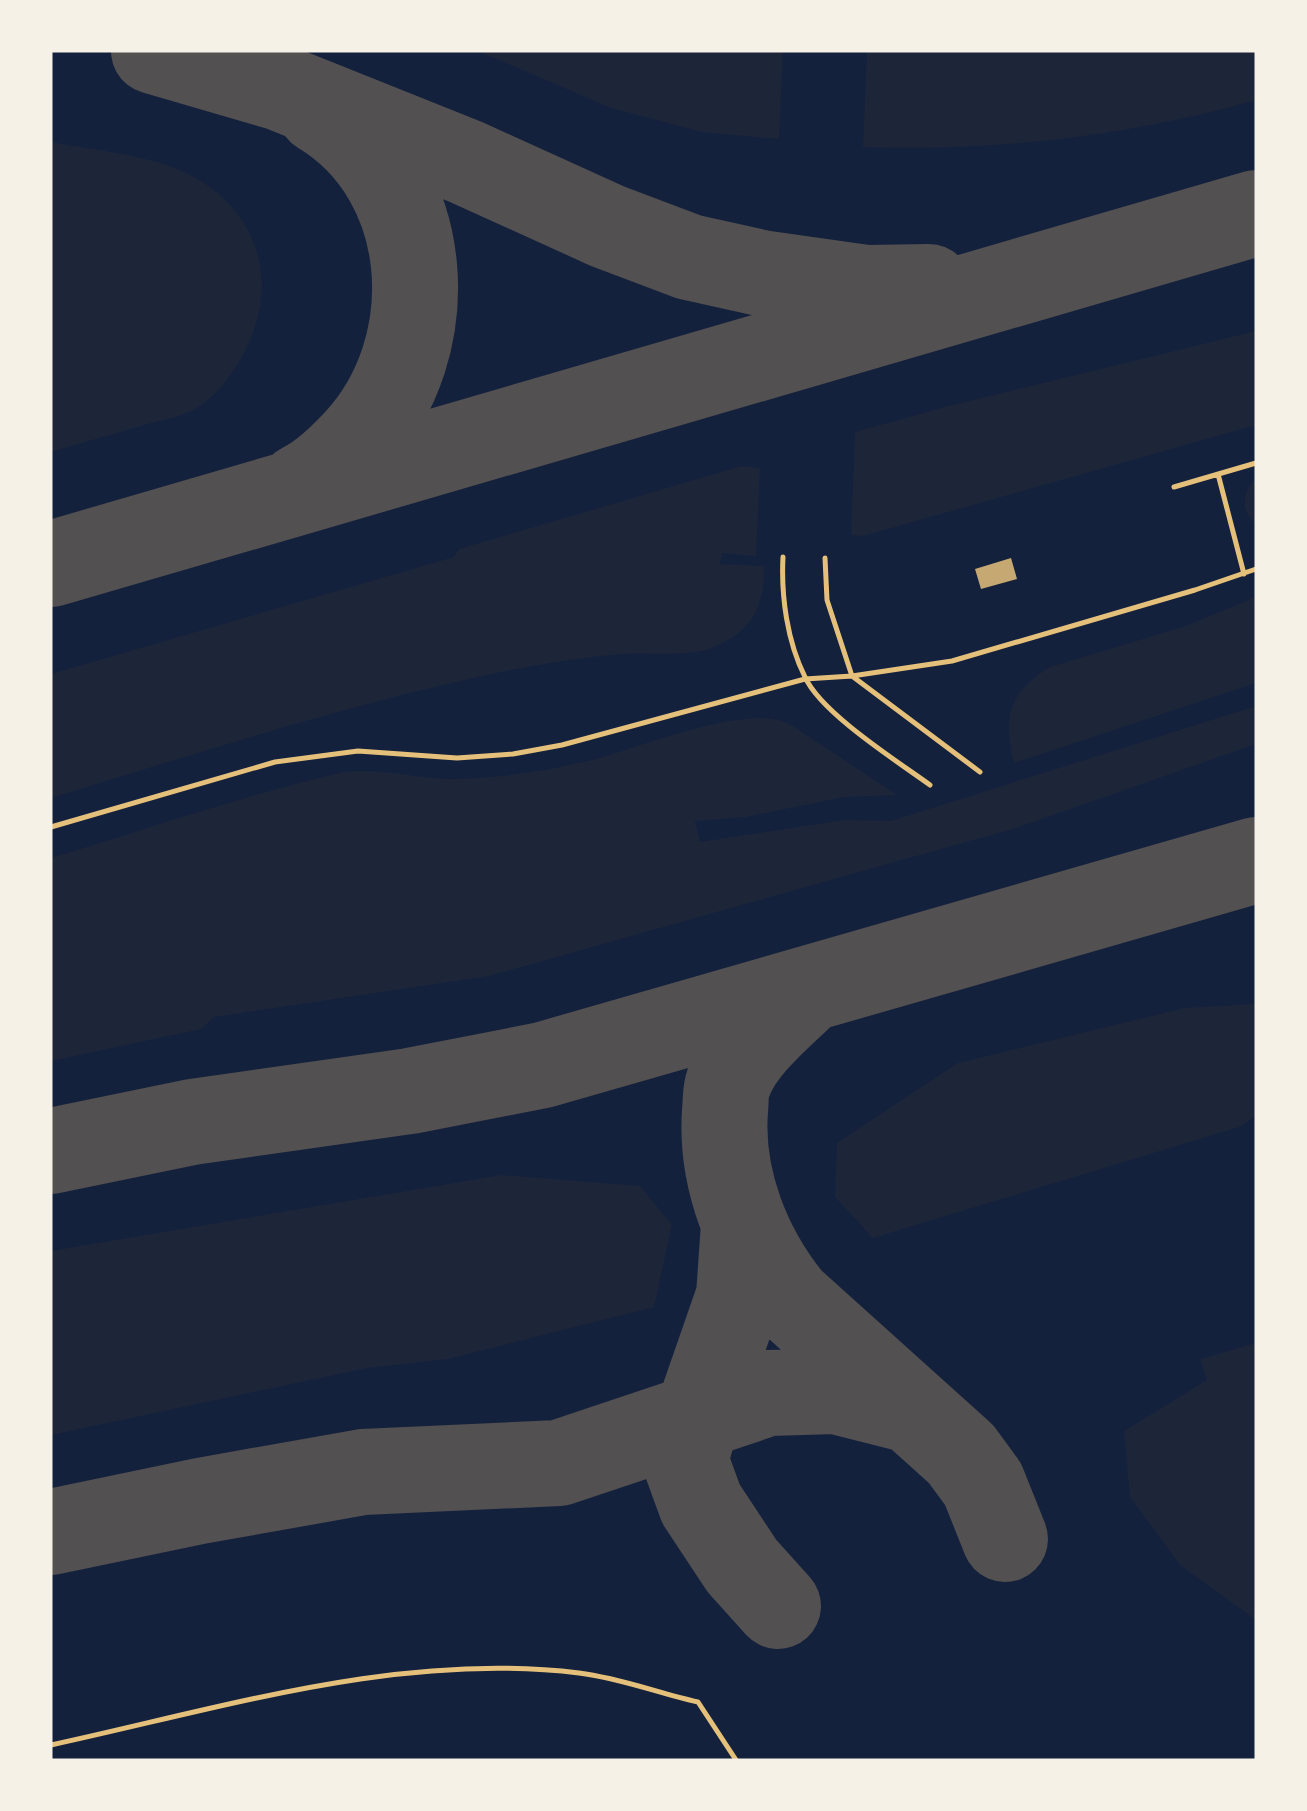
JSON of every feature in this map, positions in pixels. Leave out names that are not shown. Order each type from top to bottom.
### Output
[{"type":"lane","points":[[1174,487],[1256,463]]},
{"type":"lane","points":[[1218,474],[1244,574]]},
{"type":"lane","points":[[783,557],[781,590],[805,679],[839,718],[930,785]]},
{"type":"lane","points":[[825,558],[827,600],[852,676],[980,772]]},
{"type":"lane","points":[[51,827],[275,761],[358,751],[457,758],[513,754],[562,745],[805,679],[852,676],[952,661],[1256,569]]},
{"type":"lane","points":[[51,1745],[331,1684],[422,1672],[506,1670],[590,1675],[698,1702],[736,1760]]},
{"type":"shaded area","points":[[478,51],[783,51],[779,139],[702,132],[611,108]]},
{"type":"shaded area","points":[[867,51],[1256,51],[1256,100],[1158,124],[1061,139],[963,147],[863,147]]},
{"type":"shaded area","points":[[51,142],[157,162],[190,175],[211,188],[242,220],[259,259],[262,281],[255,326],[245,351],[221,387],[200,406],[179,416],[51,452]]},
{"type":"shaded area","points":[[1256,331],[1256,425],[863,536],[851,535],[855,432],[945,407]]},
{"type":"shaded area","points":[[742,466],[760,468],[756,556],[722,553],[720,564],[764,566],[763,581],[758,607],[753,617],[725,642],[702,651],[593,657],[520,668],[448,684],[277,729],[51,798],[51,674],[454,557],[459,549]]},
{"type":"shaded area","points":[[1256,478],[1256,524],[1247,513],[1245,501],[1248,489]]},
{"type":"shaded area","points":[[1256,597],[1256,683],[1014,763],[1009,719],[1017,696],[1036,676],[1050,667],[1186,626]]},
{"type":"shaded area","points":[[1256,706],[1256,744],[1016,828],[489,976],[214,1017],[201,1029],[51,1061],[51,858],[231,802],[352,771],[451,779],[486,778],[540,771],[592,760],[722,722],[749,719],[772,719],[791,725],[897,795],[844,797],[746,817],[695,821],[700,842],[845,820],[891,821]]},
{"type":"shaded area","points":[[1256,1004],[1256,1116],[1239,1127],[873,1238],[835,1197],[837,1143],[958,1063],[1185,1008]]},
{"type":"shaded area","points":[[502,1175],[640,1186],[672,1225],[654,1307],[447,1359],[367,1368],[51,1435],[51,1251]]},
{"type":"shaded area","points":[[1256,1343],[1256,1620],[1180,1565],[1130,1497],[1124,1431],[1207,1380],[1200,1359]]},
{"type":"building","points":[[1011,558],[1017,579],[981,589],[975,569]]},
{"type":"taxiway","points":[[154,51],[281,88],[466,162],[607,226],[689,257],[761,273],[867,288],[929,287]]},
{"type":"taxiway","points":[[302,486],[324,472],[344,454],[384,404],[404,360],[414,314],[414,267],[405,221],[387,179],[358,141],[320,111]]},
{"type":"taxiway","points":[[51,564],[1256,213]]},
{"type":"taxiway","points":[[51,1151],[192,1122],[410,1091],[543,1065],[1256,860]]},
{"type":"taxiway","points":[[807,990],[751,1045],[727,1087],[727,1162],[740,1212],[761,1258],[790,1300],[961,1454],[983,1484],[1005,1539]]},
{"type":"taxiway","points":[[744,1224],[739,1296],[685,1460],[701,1504],[742,1566],[778,1606]]},
{"type":"taxiway","points":[[51,1532],[200,1501],[363,1472],[559,1463],[768,1393],[836,1391],[911,1410]]}]
